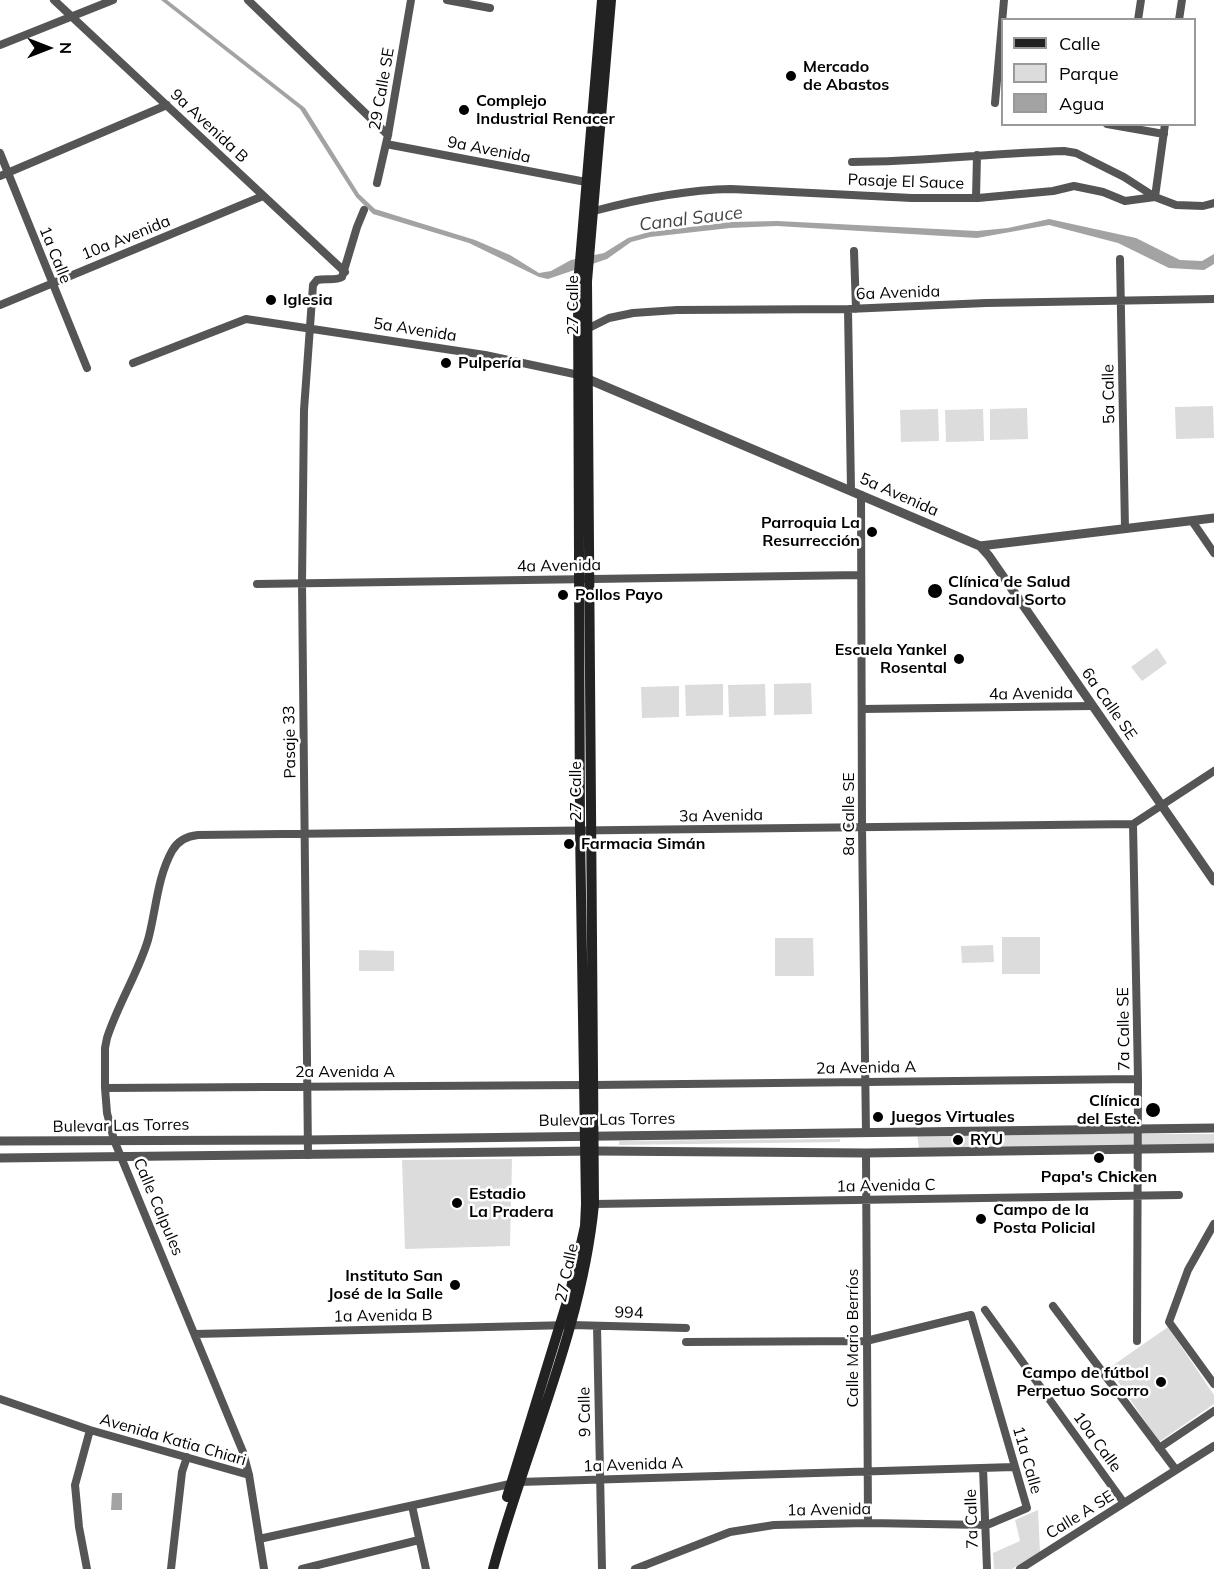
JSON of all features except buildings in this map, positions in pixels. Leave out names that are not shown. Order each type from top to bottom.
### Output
[{"type":"main road","name":"27 Calle","points":[[493,1569],[515,1483],[587,1257],[594,1204],[595,1151],[590,1135],[589,1085],[583,283],[586,182],[602,0]]},
{"type":"main road","name":"27 Calle","points":[[586,242],[594,211],[611,0]]},
{"type":"main road","name":"27 Calle","points":[[583,283],[587,329],[584,377]]},
{"type":"main road","name":"27 Calle","points":[[565,1325],[585,1226],[595,1151]]},
{"type":"main road","points":[[487,1569],[515,1483]]},
{"type":"street","name":"9a Avenida B","points":[[54,0],[345,272]]},
{"type":"street","points":[[0,45],[113,0]]},
{"type":"street","points":[[248,0],[387,139]]},
{"type":"street","name":"29 Calle SE","points":[[377,183],[411,0]]},
{"type":"street","points":[[447,0],[490,8]]},
{"type":"street","points":[[1003,18],[1004,0]]},
{"type":"street","points":[[1138,18],[1141,0]]},
{"type":"street","points":[[1179,18],[1182,0]]},
{"type":"street","points":[[995,103],[1000,81],[1001,54]]},
{"type":"street","points":[[4,174],[167,105]]},
{"type":"street","points":[[1118,126],[1164,134]]},
{"type":"street","points":[[852,162],[904,162],[1054,151],[1076,153],[1124,177],[1155,197],[1165,126]]},
{"type":"street","name":"9a Avenida","points":[[387,139],[586,182]]},
{"type":"street","name":"1a Calle","points":[[0,153],[4,174],[87,368]]},
{"type":"street","points":[[976,155],[976,198]]},
{"type":"street","name":"Pasaje El Sauce","points":[[594,211],[638,200],[701,189],[912,198],[976,198],[1053,191],[1074,186],[1103,192],[1125,201],[1155,197],[1176,205],[1203,206],[1214,203]]},
{"type":"street","name":"10a Avenida","points":[[0,305],[263,196]]},
{"type":"street","points":[[345,272],[364,210]]},
{"type":"street","points":[[851,490],[854,251]]},
{"type":"street","name":"5a Calle","points":[[1120,259],[1125,529]]},
{"type":"street","name":"Pasaje 33","points":[[308,1155],[302,583],[304,410],[313,285],[317,280],[339,279],[345,272]]},
{"type":"street","name":"6a Avenida","points":[[587,329],[609,318],[633,313],[677,310],[852,309],[986,303],[1214,299]]},
{"type":"street","name":"5a Avenida","points":[[133,363],[246,319],[485,355],[584,377],[980,546],[1214,518]]},
{"type":"street","name":"8a Calle SE","points":[[861,495],[866,1133]]},
{"type":"street","points":[[1192,521],[1214,553]]},
{"type":"street","name":"6a Calle SE","points":[[980,546],[1214,881]]},
{"type":"street","name":"4a Avenida","points":[[257,584],[861,575]]},
{"type":"street","name":"4a Avenida","points":[[862,709],[1092,706]]},
{"type":"street","points":[[1133,824],[1214,771]]},
{"type":"street","name":"3a Avenida","points":[[212,834],[1133,824]]},
{"type":"street","name":"7a Calle SE","points":[[1133,824],[1138,1079],[1137,1341]]},
{"type":"street","name":"Calle Calpules","points":[[212,834],[184,838],[172,850],[162,875],[148,941],[107,1038],[104,1054],[105,1088],[107,1113],[114,1140],[243,1452],[249,1475]]},
{"type":"street","name":"2a Avenida A","points":[[105,1088],[1138,1079]]},
{"type":"street","name":"Bulevar Las Torres","points":[[0,1142],[1214,1128]]},
{"type":"street","points":[[45,1157],[50,1154],[51,1148],[47,1142]]},
{"type":"street","name":"Bulevar Las Torres","points":[[0,1158],[595,1151],[866,1153],[1214,1148]]},
{"type":"street","name":"Calle Mario Berríos","points":[[866,1153],[868,1523]]},
{"type":"street","name":"1a Avenida C","points":[[594,1204],[1179,1195]]},
{"type":"street","points":[[1214,1224],[1188,1270],[1169,1322],[1214,1384]]},
{"type":"street","points":[[1053,1306],[1176,1470]]},
{"type":"street","name":"10a Calle","points":[[985,1310],[1124,1503]]},
{"type":"street","name":"11a Calle","points":[[866,1341],[971,1315],[1027,1508]]},
{"type":"street","name":"994","points":[[565,1325],[686,1328]]},
{"type":"street","name":"1a Avenida B","points":[[195,1334],[565,1325]]},
{"type":"street","name":"9 Calle","points":[[597,1326],[602,1569]]},
{"type":"street","points":[[686,1342],[866,1341]]},
{"type":"street","name":"Avenida Katia Chiari","points":[[0,1399],[90,1430],[249,1475],[264,1569]]},
{"type":"street","points":[[1159,1448],[1214,1411]]},
{"type":"street","points":[[87,1569],[79,1527],[75,1485],[90,1430]]},
{"type":"street","name":"Calle A SE","points":[[1020,1569],[1214,1446]]},
{"type":"street","points":[[171,1569],[182,1472],[188,1457]]},
{"type":"street","name":"1a Avenida A","points":[[259,1539],[515,1483],[1014,1467]]},
{"type":"street","name":"7a Calle","points":[[983,1468],[987,1569]]},
{"type":"street","points":[[412,1506],[426,1569]]},
{"type":"street","name":"1a Avenida","points":[[635,1569],[730,1532],[774,1525],[868,1523],[987,1525],[1027,1508]]},
{"type":"street","points":[[302,1569],[419,1540]]},
{"type":"green space","points":[[1213,406],[1214,438],[1176,439],[1175,407]]},
{"type":"green space","points":[[1027,408],[1028,439],[990,440],[990,409]]},
{"type":"green space","points":[[938,409],[939,441],[901,442],[900,410]]},
{"type":"green space","points":[[983,409],[984,441],[946,442],[945,410]]},
{"type":"green space","points":[[1157,648],[1167,663],[1142,681],[1131,667]]},
{"type":"green space","points":[[811,683],[812,714],[774,715],[774,684]]},
{"type":"green space","points":[[723,684],[723,715],[686,716],[685,685]]},
{"type":"green space","points":[[765,684],[766,716],[729,717],[728,685]]},
{"type":"green space","points":[[679,686],[679,717],[642,718],[641,687]]},
{"type":"green space","points":[[1002,937],[1040,937],[1040,974],[1002,974]]},
{"type":"green space","points":[[775,938],[813,938],[814,976],[775,976]]},
{"type":"green space","points":[[993,945],[994,962],[962,963],[961,946]]},
{"type":"green space","points":[[359,950],[394,951],[394,971],[359,971]]},
{"type":"green space","points":[[917,1134],[1214,1134],[1214,1144],[919,1149]]},
{"type":"green space","points":[[840,1139],[840,1142],[619,1145],[619,1141]]},
{"type":"green space","name":"Estadio La Pradera","points":[[512,1159],[510,1246],[405,1249],[402,1160]]},
{"type":"green space","name":"Campo de fútbol Perpetuo Socorro","points":[[1168,1327],[1214,1395],[1214,1404],[1159,1442],[1109,1368]]},
{"type":"green space","points":[[1038,1510],[1040,1552],[1012,1569],[994,1569],[993,1553],[1020,1541],[1015,1520]]},
{"type":"water","points":[[161,0],[167,0],[305,108],[359,194],[375,209],[475,240],[510,255],[539,273],[551,271],[571,260],[604,253],[628,238],[649,232],[731,222],[777,221],[977,231],[1008,228],[1049,219],[1136,238],[1180,260],[1202,261],[1214,254],[1214,264],[1204,270],[1169,268],[1118,243],[1049,225],[977,238],[777,226],[730,228],[650,237],[631,242],[607,259],[548,279],[539,277],[469,243],[373,214],[356,197],[300,109]]},
{"type":"water","points":[[112,1493],[122,1493],[122,1510],[111,1510]]},
{"type":"place","name":"Mercado de Abastos","points":[[791,76]]},
{"type":"place","name":"Complejo Industrial Renacer","points":[[464,110]]},
{"type":"place","name":"Iglesia","points":[[271,300]]},
{"type":"place","name":"Pulpería","points":[[446,363]]},
{"type":"place","name":"Parroquia La Resurrección","points":[[872,532]]},
{"type":"place","name":"Clínica de Salud Sandoval Sorto","points":[[935,591]]},
{"type":"place","name":"Pollos Payo","points":[[563,595]]},
{"type":"place","name":"Escuela Yankel Rosental","points":[[959,659]]},
{"type":"place","name":"Farmacia Simán","points":[[569,844]]},
{"type":"place","name":"Clínica del Este.","points":[[1153,1110]]},
{"type":"place","name":"Juegos Virtuales","points":[[878,1117]]},
{"type":"place","name":"RYU","points":[[958,1140]]},
{"type":"place","name":"Papa's Chicken","points":[[1099,1158]]},
{"type":"place","name":"Estadio La Pradera","points":[[457,1203]]},
{"type":"place","name":"Campo de la Posta Policial","points":[[981,1219]]},
{"type":"place","name":"Instituto San José de la Salle","points":[[455,1285]]},
{"type":"place","name":"Campo de fútbol Perpetuo Socorro","points":[[1161,1382]]},
{"type":"water label","name":"Canal Sauce","points":[[691,219]]}]
